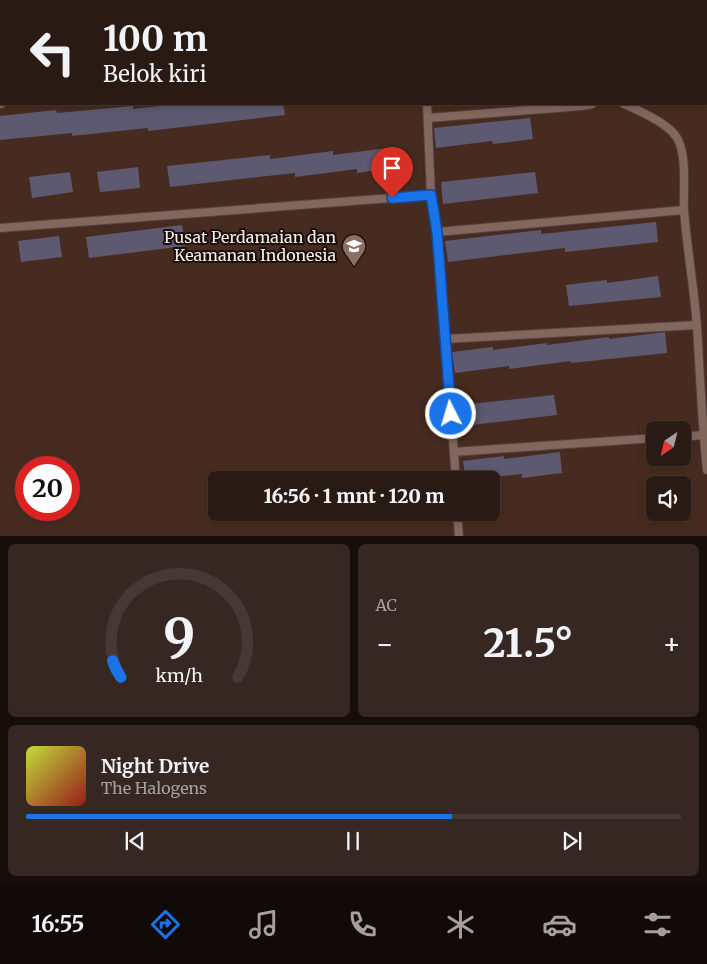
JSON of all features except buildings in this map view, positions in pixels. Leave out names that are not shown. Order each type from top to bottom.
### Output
[{"type":"lane","points":[[427,105],[431,195],[437,232],[455,471]]},
{"type":"lane","points":[[428,118],[587,105]]},
{"type":"lane","points":[[634,106],[676,135],[682,156],[684,210],[697,325],[703,435],[707,470]]},
{"type":"lane","points":[[0,228],[431,195]]},
{"type":"lane","points":[[437,232],[684,210]]},
{"type":"lane","points":[[445,338],[697,325]]},
{"type":"lane","points":[[691,436],[703,435]]},
{"type":"lane","points":[[454,452],[646,439]]},
{"type":"lane","points":[[458,521],[459,536]]},
{"type":"shaded area","name":"Pusat Perdamaian dan Keamanan Indonesia","points":[[0,105],[707,105],[707,536],[0,536]]},
{"type":"place","name":"Pusat Perdamaian dan Keamanan Indonesia","points":[[354,267]]},
{"type":"route","points":[[392,198],[431,195],[437,232],[451,414]]}]
